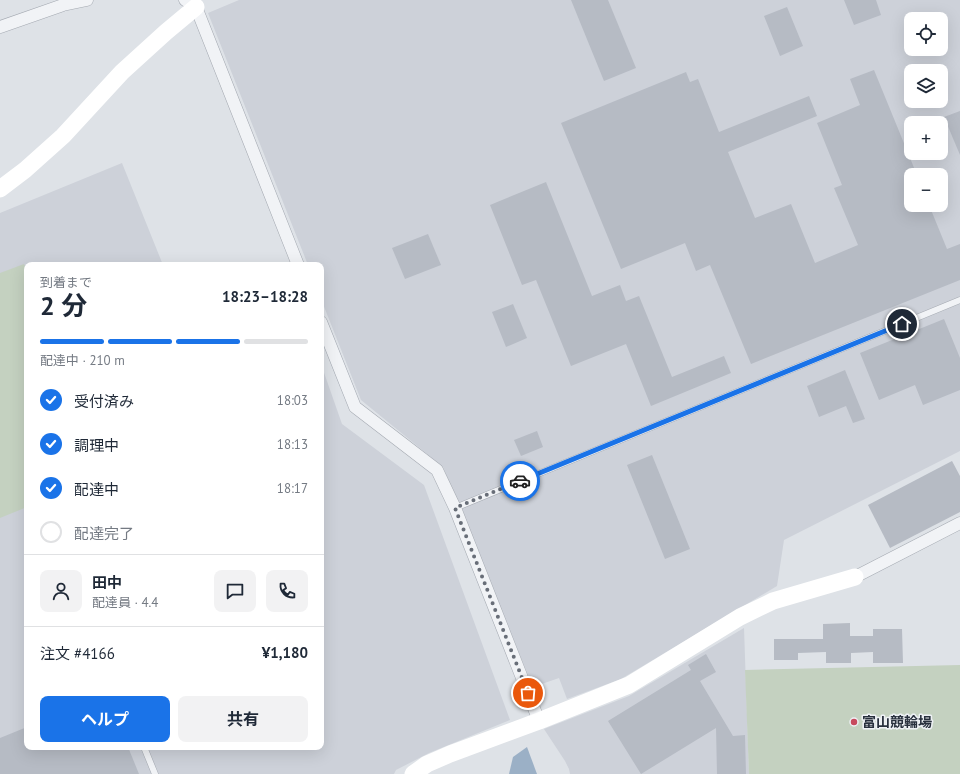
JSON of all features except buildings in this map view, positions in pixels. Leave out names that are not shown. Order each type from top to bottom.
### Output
[{"type":"street","points":[[0,27],[64,2],[87,0]]},
{"type":"street","points":[[0,189],[25,170],[63,136],[122,72],[166,32],[194,2],[297,262]]},
{"type":"street","points":[[324,330],[355,407],[437,470],[455,508],[539,721]]},
{"type":"street","points":[[413,774],[427,764],[450,754],[539,721],[629,685],[740,617],[774,601],[855,577],[960,524]]},
{"type":"lane","points":[[455,508],[960,300]]},
{"type":"lane","points":[[145,750],[154,774]]},
{"type":"shaded area","points":[[239,0],[960,0],[960,451],[784,540],[777,586],[621,679],[567,699],[559,678],[533,687],[443,467],[361,400],[324,307],[324,262],[307,262],[208,13]]},
{"type":"shaded area","points":[[122,163],[162,262],[24,262],[24,750],[324,750],[324,373],[342,424],[424,485],[510,720],[429,753],[396,770],[394,774],[0,774],[0,213]]},
{"type":"shaded area","points":[[744,628],[749,774],[570,774],[565,761],[544,729],[629,696]]},
{"type":"green space","points":[[24,264],[24,508],[0,518],[0,273]]},
{"type":"green space","name":"富山競輪場","points":[[960,665],[960,774],[749,774],[745,670]]},
{"type":"water","points":[[527,747],[537,774],[509,774],[513,757]]},
{"type":"way so far","points":[[520,481],[455,508],[528,693]]},
{"type":"place","name":"富山競輪場","points":[[854,722]]},
{"type":"route","points":[[520,481],[902,324]]}]
